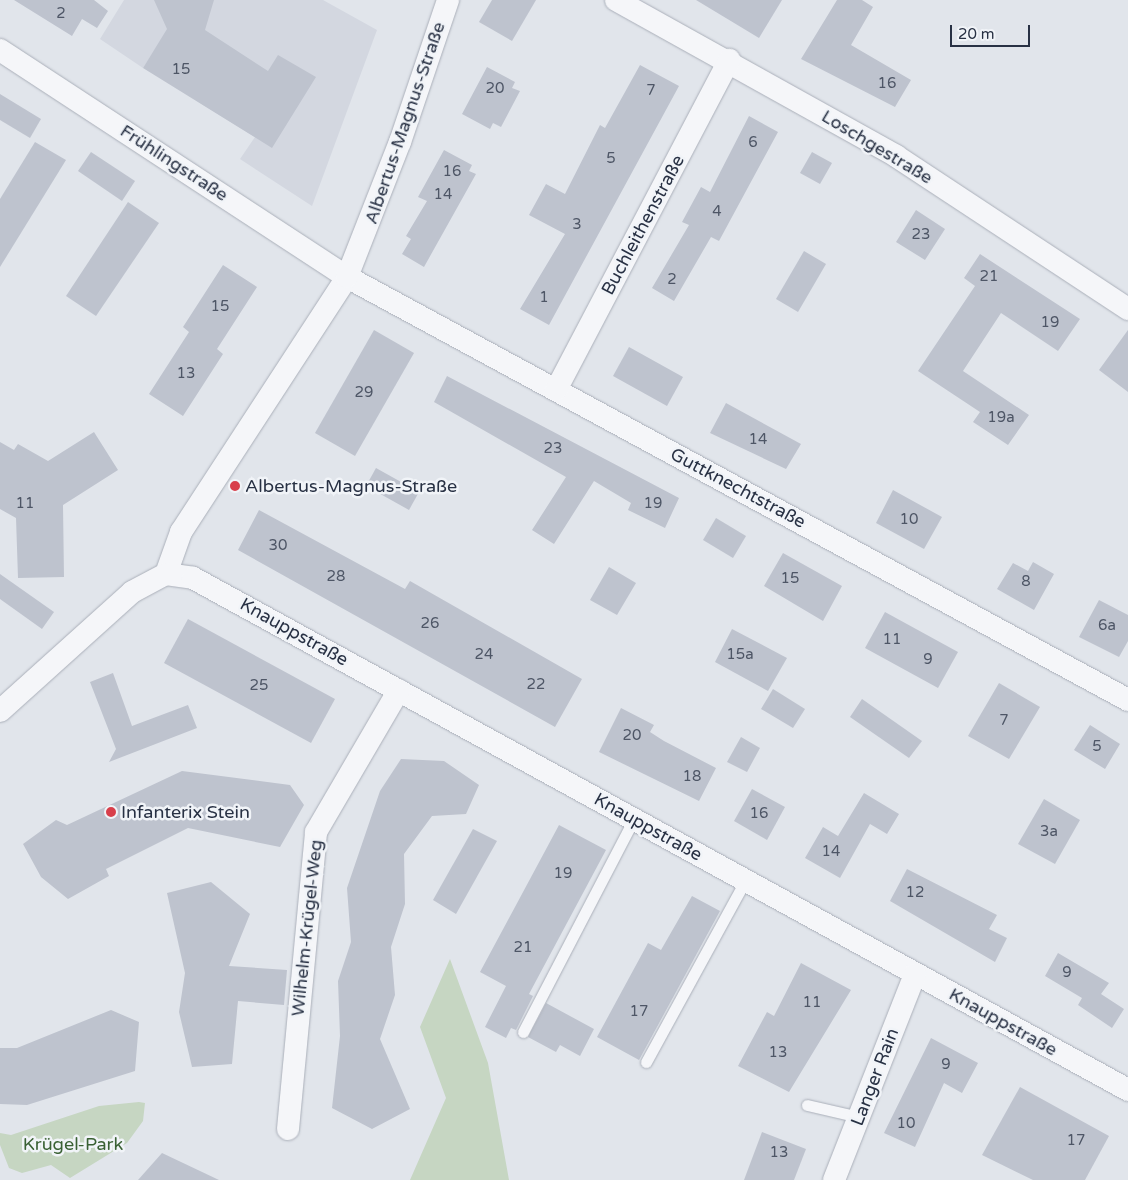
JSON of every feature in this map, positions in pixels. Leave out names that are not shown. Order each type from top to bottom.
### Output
[{"type":"street","name":"Albertus-Magnus-Straße","points":[[166,574],[181,532],[348,277],[400,142],[448,0]]},
{"type":"street","name":"Loschgestraße","points":[[616,0],[729,60],[896,156],[1128,309]]},
{"type":"street","name":"Frühlingstraße","points":[[0,50],[348,277]]},
{"type":"street","name":"Buchleithenstraße","points":[[556,390],[729,60]]},
{"type":"street","name":"Guttknechtstraße","points":[[348,277],[1128,700]]},
{"type":"street","name":"Knauppstraße","points":[[166,574],[180,574],[211,586],[1128,1090]]},
{"type":"street","points":[[0,711],[132,592],[166,574]]},
{"type":"street","name":"Wilhelm-Krügel-Weg","points":[[288,1129],[316,832],[400,690]]},
{"type":"street","name":"Langer Rain","points":[[834,1180],[915,974]]},
{"type":"lane","points":[[523,1032],[634,819]]},
{"type":"lane","points":[[646,1062],[745,880]]},
{"type":"lane","points":[[807,1105],[859,1118]]},
{"type":"shaded area","points":[[124,0],[323,0],[377,30],[312,206],[240,159],[255,137],[200,103],[220,72],[163,37],[143,68],[100,39]]},
{"type":"green space","points":[[450,959],[488,1063],[509,1180],[410,1180],[446,1098],[420,1027]]},
{"type":"green space","name":"Krügel-Park","points":[[145,1103],[143,1121],[127,1143],[70,1178],[51,1165],[22,1173],[9,1168],[0,1145],[0,1133],[11,1135],[99,1106]]},
{"type":"building","points":[[14,0],[94,0],[108,11],[97,28],[82,19],[72,36]]},
{"type":"building","points":[[154,0],[214,0],[205,30],[268,71],[278,55],[316,77],[272,148],[143,68],[167,29]]},
{"type":"building","points":[[492,0],[536,0],[512,41],[479,22]]},
{"type":"building","points":[[696,0],[782,0],[759,38]]},
{"type":"building","points":[[837,0],[862,0],[873,7],[851,45],[911,80],[895,107],[801,59]]},
{"type":"building","points":[[640,65],[679,86],[549,325],[520,309],[565,234],[529,215],[546,184],[565,194],[600,125],[605,128]]},
{"type":"building","points":[[487,67],[515,82],[512,88],[520,91],[501,127],[493,123],[490,129],[462,114]]},
{"type":"building","points":[[0,94],[41,119],[30,138],[0,120]]},
{"type":"building","points":[[749,116],[778,132],[719,241],[711,237],[674,301],[652,288],[689,225],[682,222],[701,187],[710,192]]},
{"type":"building","points":[[35,142],[66,160],[0,267],[0,199]]},
{"type":"building","points":[[444,150],[472,165],[469,171],[476,174],[424,267],[402,254],[411,239],[406,236],[427,201],[418,197]]},
{"type":"building","points":[[91,152],[135,181],[122,201],[78,171]]},
{"type":"building","points":[[812,152],[832,163],[820,184],[800,173]]},
{"type":"building","points":[[128,202],[159,223],[96,316],[66,296]]},
{"type":"building","points":[[916,210],[945,229],[925,260],[896,242]]},
{"type":"building","points":[[804,251],[826,264],[798,312],[776,299]]},
{"type":"building","points":[[980,254],[1080,319],[1058,351],[1001,313],[963,371],[1029,415],[1008,445],[973,422],[980,412],[918,371],[975,286],[964,278]]},
{"type":"building","points":[[223,265],[257,287],[217,349],[223,354],[183,416],[149,394],[189,332],[183,327]]},
{"type":"building","points":[[374,330],[414,353],[355,456],[315,433]]},
{"type":"building","points":[[1128,330],[1128,392],[1099,370]]},
{"type":"building","points":[[629,347],[683,377],[667,406],[613,376]]},
{"type":"building","points":[[447,376],[679,498],[665,528],[628,510],[631,503],[594,481],[554,544],[532,530],[566,477],[434,402]]},
{"type":"building","points":[[726,403],[801,444],[786,469],[710,433]]},
{"type":"building","points":[[94,432],[118,470],[63,505],[64,577],[18,578],[16,518],[0,509],[0,442],[14,450],[18,444],[48,461]]},
{"type":"building","points":[[376,468],[419,492],[409,510],[366,486]]},
{"type":"building","points":[[893,490],[942,517],[924,549],[876,523]]},
{"type":"building","points":[[259,510],[405,589],[410,581],[582,679],[555,727],[238,550]]},
{"type":"building","points":[[716,518],[746,536],[733,558],[703,540]]},
{"type":"building","points":[[783,553],[842,586],[823,621],[764,586]]},
{"type":"building","points":[[1033,562],[1054,574],[1034,610],[997,589],[1013,563],[1028,571]]},
{"type":"building","points":[[609,567],[636,583],[617,615],[590,600]]},
{"type":"building","points":[[0,574],[54,612],[42,629],[0,599]]},
{"type":"building","points":[[1099,600],[1128,615],[1128,641],[1119,657],[1079,637]]},
{"type":"building","points":[[885,612],[958,652],[938,688],[865,648]]},
{"type":"building","points":[[188,619],[335,699],[311,743],[164,663]]},
{"type":"building","points":[[732,629],[787,658],[768,691],[715,662]]},
{"type":"building","points":[[113,673],[132,726],[188,705],[197,728],[109,762],[116,749],[90,682]]},
{"type":"building","points":[[999,683],[1040,707],[1009,759],[968,736]]},
{"type":"building","points":[[773,689],[805,709],[793,728],[761,709]]},
{"type":"building","points":[[862,699],[922,741],[909,758],[850,717]]},
{"type":"building","points":[[621,708],[654,725],[650,732],[664,741],[716,768],[699,801],[599,752]]},
{"type":"building","points":[[1090,725],[1120,744],[1105,769],[1074,750]]},
{"type":"building","points":[[741,737],[760,748],[747,772],[727,762]]},
{"type":"building","points":[[401,759],[444,761],[479,785],[466,814],[432,816],[404,854],[405,904],[391,947],[395,995],[380,1039],[410,1109],[372,1129],[332,1108],[340,1036],[338,981],[351,942],[347,888],[380,791]]},
{"type":"building","points":[[182,771],[290,785],[304,805],[280,847],[188,828],[106,869],[109,876],[68,899],[41,877],[23,844],[56,820],[67,825]]},
{"type":"building","points":[[752,789],[785,807],[767,840],[734,821]]},
{"type":"building","points":[[864,793],[899,814],[887,834],[870,824],[840,878],[805,858],[823,827],[838,836]]},
{"type":"building","points":[[1044,799],[1080,820],[1055,864],[1018,844]]},
{"type":"building","points":[[559,825],[606,850],[529,994],[533,996],[516,1030],[511,1028],[506,1038],[485,1027],[506,986],[480,972]]},
{"type":"building","points":[[473,829],[497,841],[456,914],[433,900]]},
{"type":"building","points":[[907,869],[997,915],[989,929],[1007,938],[995,962],[890,901]]},
{"type":"building","points":[[211,882],[250,914],[229,966],[287,970],[284,1005],[238,1001],[232,1064],[192,1067],[179,1012],[185,973],[167,893]]},
{"type":"building","points":[[692,896],[720,911],[639,1060],[597,1037],[648,943],[661,950]]},
{"type":"building","points":[[1058,953],[1109,983],[1101,994],[1124,1009],[1112,1028],[1078,1005],[1082,998],[1045,976]]},
{"type":"building","points":[[801,963],[851,990],[789,1092],[738,1066],[767,1012],[774,1016]]},
{"type":"building","points":[[546,1003],[594,1029],[580,1056],[560,1045],[556,1052],[528,1037]]},
{"type":"building","points":[[111,1010],[139,1022],[135,1071],[27,1105],[0,1104],[0,1048],[17,1048]]},
{"type":"building","points":[[931,1038],[978,1063],[962,1093],[944,1083],[915,1147],[884,1133]]},
{"type":"building","points":[[1020,1087],[1109,1136],[1085,1180],[1033,1180],[982,1155]]},
{"type":"building","points":[[762,1132],[806,1149],[794,1180],[744,1180]]},
{"type":"building","points":[[162,1153],[219,1180],[138,1180]]},
{"type":"place","name":"Albertus-Magnus-Straße","points":[[235,486]]},
{"type":"place","name":"Infanterix Stein","points":[[111,812]]}]
